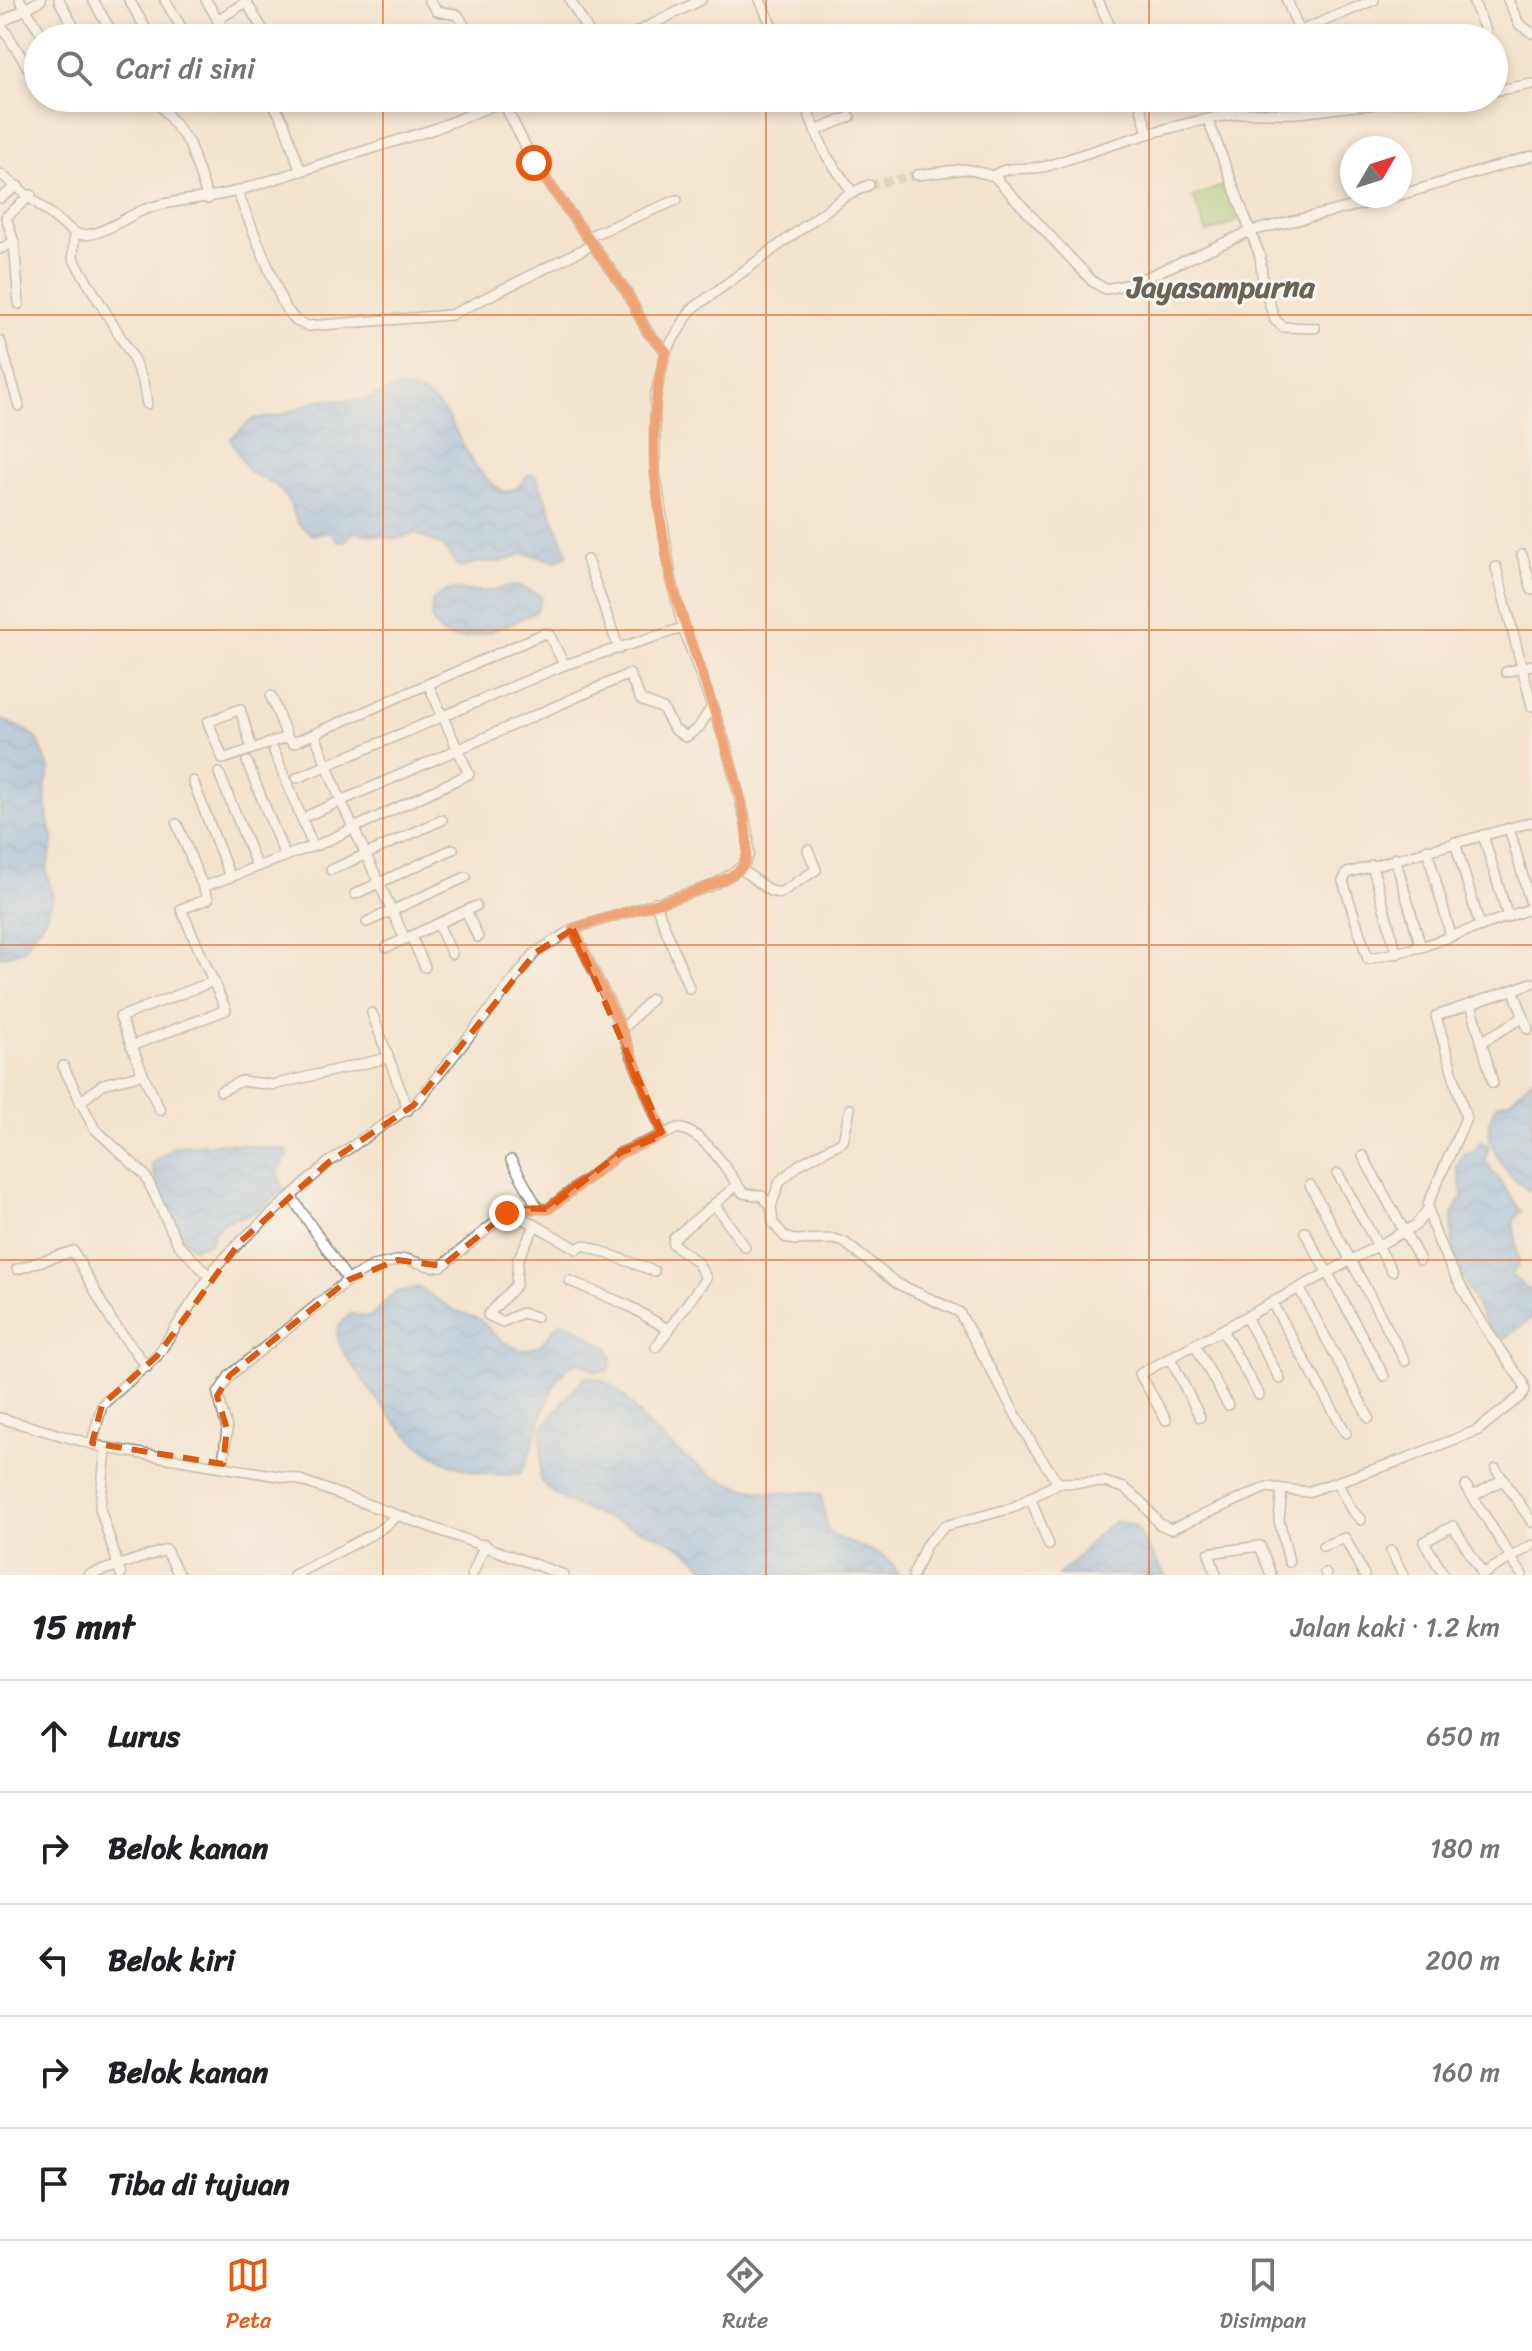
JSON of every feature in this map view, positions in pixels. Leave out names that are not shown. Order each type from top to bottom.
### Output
[{"type":"street","points":[[24,61],[0,23],[23,4],[41,0]]},
{"type":"street","points":[[59,0],[72,24]]},
{"type":"street","points":[[93,0],[107,24]]},
{"type":"street","points":[[129,0],[143,24]]},
{"type":"street","points":[[165,0],[179,24]]},
{"type":"street","points":[[206,0],[220,24]]},
{"type":"street","points":[[429,0],[437,11],[458,15],[463,24]]},
{"type":"street","points":[[570,0],[584,24]]},
{"type":"street","points":[[653,24],[701,0]]},
{"type":"street","points":[[1098,0],[1109,24]]},
{"type":"street","points":[[1287,0],[1299,24]]},
{"type":"street","points":[[1323,24],[1374,0]]},
{"type":"street","points":[[1473,0],[1483,24]]},
{"type":"street","points":[[1508,0],[1519,24],[1532,33]]},
{"type":"street","points":[[762,1],[771,24]]},
{"type":"street","points":[[217,20],[250,2],[261,24]]},
{"type":"street","points":[[23,4],[35,24]]},
{"type":"street","points":[[1508,88],[1532,84]]},
{"type":"street","points":[[166,112],[189,143],[208,199]]},
{"type":"street","points":[[278,112],[300,169]]},
{"type":"street","points":[[0,174],[31,195],[74,233],[93,233],[152,207],[208,199],[237,191],[434,129],[476,112]]},
{"type":"street","points":[[510,112],[525,149],[631,297],[648,333],[666,351]]},
{"type":"street","points":[[808,112],[831,163],[853,193]]},
{"type":"street","points":[[1142,112],[1148,133]]},
{"type":"street","points":[[994,176],[1004,170],[1044,167],[1148,133],[1208,120],[1248,112],[1300,112]]},
{"type":"street","points":[[815,131],[850,117]]},
{"type":"street","points":[[1208,120],[1251,231],[1275,320],[1283,327],[1315,328]]},
{"type":"street","points":[[1412,191],[1530,157],[1532,169]]},
{"type":"street","points":[[917,175],[966,169],[994,176],[1082,271],[1105,289],[1131,284],[1251,231],[1345,208]]},
{"type":"street","points":[[92,1443],[102,1405],[147,1367],[170,1340],[210,1277],[240,1242],[348,1147],[408,1110],[535,953],[573,929],[712,886],[741,869],[749,854],[750,839],[713,705],[683,628],[661,518],[653,445],[655,397],[666,351],[675,331],[698,303],[853,193],[869,185]]},
{"type":"street","points":[[0,198],[18,186]]},
{"type":"street","points":[[237,191],[284,306],[296,321],[308,326],[451,315],[590,241],[677,200]]},
{"type":"street","points":[[19,304],[14,242],[6,217],[31,195]]},
{"type":"street","points":[[74,233],[70,252],[132,356],[143,382],[147,404]]},
{"type":"street","points":[[0,249],[14,242]]},
{"type":"street","points":[[0,341],[19,406]]},
{"type":"street","points":[[1522,555],[1532,590]]},
{"type":"street","points":[[587,560],[619,649]]},
{"type":"street","points":[[1496,567],[1519,668],[1532,706]]},
{"type":"street","points":[[297,778],[441,714],[564,665],[683,628]]},
{"type":"street","points":[[271,696],[287,737],[293,743],[545,633],[550,636],[564,665]]},
{"type":"street","points":[[1506,672],[1532,665]]},
{"type":"street","points":[[309,815],[629,674],[641,700],[663,709],[674,729],[686,737],[699,727],[713,705]]},
{"type":"street","points":[[318,845],[469,774],[428,684]]},
{"type":"street","points":[[252,749],[240,709],[208,722],[223,759],[287,737]]},
{"type":"street","points":[[315,735],[341,801],[392,911],[425,967]]},
{"type":"street","points":[[203,887],[313,846],[274,751]]},
{"type":"street","points":[[247,762],[285,856]]},
{"type":"street","points":[[219,773],[257,867]]},
{"type":"street","points":[[193,781],[230,877]]},
{"type":"street","points":[[331,870],[442,820]]},
{"type":"street","points":[[1509,828],[1532,908],[1397,954],[1374,960],[1366,956],[1345,876],[1395,858],[1427,849],[1532,822]]},
{"type":"street","points":[[131,1046],[226,1010],[181,909],[208,899],[177,824]]},
{"type":"street","points":[[1483,835],[1508,917]]},
{"type":"street","points":[[1455,842],[1480,926]]},
{"type":"street","points":[[355,894],[453,849]]},
{"type":"street","points":[[1427,849],[1451,936]]},
{"type":"street","points":[[741,869],[770,891],[780,893],[816,870],[808,850]]},
{"type":"street","points":[[1395,858],[1421,947]]},
{"type":"street","points":[[1372,865],[1397,954]]},
{"type":"street","points":[[367,922],[466,877]]},
{"type":"street","points":[[655,902],[689,988]]},
{"type":"street","points":[[387,947],[476,906]]},
{"type":"street","points":[[466,911],[478,937]]},
{"type":"street","points":[[438,924],[452,954]]},
{"type":"street","points":[[573,929],[622,1030],[663,1135]]},
{"type":"street","points":[[160,1110],[120,1017],[214,981]]},
{"type":"street","points":[[1166,1420],[1140,1374],[1416,1225],[1429,1212],[1466,1118],[1436,1016],[1532,983]]},
{"type":"street","points":[[1514,991],[1528,1029]]},
{"type":"street","points":[[622,1030],[651,999]]},
{"type":"street","points":[[1471,1004],[1493,1083]]},
{"type":"street","points":[[372,1013],[408,1110]]},
{"type":"street","points":[[1481,1042],[1524,1017]]},
{"type":"street","points":[[221,1091],[241,1081],[263,1086],[387,1058]]},
{"type":"street","points":[[63,1066],[101,1137],[151,1184],[178,1244],[210,1277]]},
{"type":"street","points":[[80,1102],[103,1084],[143,1074]]},
{"type":"street","points":[[850,1109],[843,1141],[789,1171],[780,1181],[771,1206],[773,1223],[785,1237],[844,1242],[896,1283],[961,1314],[1033,1446],[1058,1483]]},
{"type":"street","points":[[223,1464],[227,1429],[219,1400],[220,1387],[230,1375],[348,1280],[373,1266],[398,1260],[442,1266],[513,1208],[548,1209],[620,1153],[678,1128],[694,1134],[745,1194],[762,1196],[771,1206]]},
{"type":"street","points":[[1363,1156],[1420,1260]]},
{"type":"street","points":[[511,1160],[538,1208]]},
{"type":"street","points":[[1338,1174],[1392,1271]]},
{"type":"street","points":[[656,1347],[706,1278],[697,1262],[675,1247],[673,1241],[737,1185]]},
{"type":"street","points":[[1310,1185],[1405,1361]]},
{"type":"street","points":[[291,1196],[348,1280]]},
{"type":"street","points":[[714,1204],[745,1247]]},
{"type":"street","points":[[913,1575],[926,1545],[945,1526],[1012,1508],[1058,1483],[1104,1482],[1124,1488],[1167,1529],[1267,1487],[1307,1492],[1478,1430],[1529,1387],[1485,1328],[1429,1212]]},
{"type":"street","points":[[507,1213],[577,1249],[584,1245],[654,1271]]},
{"type":"street","points":[[535,1226],[518,1259],[516,1285],[488,1315],[502,1322],[522,1313],[536,1317]]},
{"type":"street","points":[[1305,1232],[1384,1376]]},
{"type":"street","points":[[17,1269],[73,1251],[111,1320],[147,1367]]},
{"type":"street","points":[[570,1281],[629,1306],[669,1330]]},
{"type":"street","points":[[1299,1288],[1369,1418]]},
{"type":"street","points":[[1272,1303],[1346,1433]]},
{"type":"street","points":[[1246,1317],[1280,1379]]},
{"type":"street","points":[[1222,1330],[1259,1395]]},
{"type":"street","points":[[1195,1345],[1228,1405]]},
{"type":"street","points":[[1170,1358],[1200,1417]]},
{"type":"street","points":[[0,1418],[106,1448],[223,1464],[297,1479],[485,1544],[564,1575]]},
{"type":"street","points":[[106,1448],[100,1508],[121,1575]]},
{"type":"street","points":[[1473,1496],[1502,1473]]},
{"type":"street","points":[[1502,1473],[1532,1513]]},
{"type":"street","points":[[1502,1473],[1532,1522]]},
{"type":"street","points":[[1337,1482],[1351,1509],[1361,1520]]},
{"type":"street","points":[[1466,1486],[1522,1575]]},
{"type":"street","points":[[1282,1489],[1279,1520],[1289,1562]]},
{"type":"street","points":[[1030,1497],[1049,1545]]},
{"type":"street","points":[[294,1575],[378,1531],[397,1516]]},
{"type":"street","points":[[1444,1575],[1424,1542],[1451,1526],[1482,1574],[1532,1545]]},
{"type":"street","points":[[1323,1546],[1345,1538],[1364,1575]]},
{"type":"street","points":[[472,1575],[485,1544]]},
{"type":"street","points":[[1216,1575],[1209,1553],[1260,1546],[1271,1575]]},
{"type":"street","points":[[88,1575],[166,1550],[179,1575]]},
{"type":"street","points":[[1391,1551],[1403,1575]]},
{"type":"highlighted area","points":[[573,929],[663,1135],[620,1153],[548,1209],[513,1208],[442,1266],[398,1260],[348,1280],[230,1375],[217,1396],[227,1429],[223,1464],[92,1443],[102,1405],[157,1356],[240,1242],[329,1162],[414,1105],[535,953]]},
{"type":"green space","points":[[1224,185],[1238,221],[1207,233],[1193,197]]},
{"type":"water","points":[[398,387],[425,395],[439,406],[470,458],[491,483],[506,492],[517,488],[529,474],[536,475],[568,555],[556,561],[522,553],[505,561],[478,562],[463,567],[457,565],[442,545],[414,533],[397,539],[354,532],[345,541],[339,541],[330,532],[312,535],[298,523],[288,500],[276,485],[249,472],[230,439],[253,419],[278,416],[320,400],[363,401]]},
{"type":"water","points":[[517,585],[542,596],[536,612],[503,627],[476,636],[452,638],[441,633],[431,619],[432,600],[448,590],[487,591]]},
{"type":"water","points":[[0,719],[28,731],[38,740],[50,770],[45,788],[48,820],[54,839],[46,870],[53,896],[47,915],[23,951],[0,957]]},
{"type":"water","points":[[1532,1078],[1532,1192],[1516,1180],[1502,1163],[1492,1143],[1489,1123],[1497,1104],[1511,1100]]},
{"type":"water","points":[[1480,1141],[1489,1146],[1485,1160],[1521,1211],[1513,1222],[1519,1264],[1511,1275],[1529,1291],[1532,1289],[1532,1318],[1497,1343],[1460,1270],[1452,1230],[1454,1212],[1463,1197],[1457,1166],[1464,1153],[1474,1152]]},
{"type":"water","points":[[229,1143],[286,1150],[288,1156],[278,1172],[283,1190],[256,1211],[220,1224],[210,1243],[192,1248],[165,1213],[151,1164],[176,1146]]},
{"type":"water","points":[[418,1287],[454,1310],[479,1319],[503,1342],[520,1350],[539,1347],[560,1322],[573,1326],[608,1348],[612,1359],[609,1370],[597,1371],[579,1362],[568,1367],[558,1379],[519,1474],[467,1470],[426,1450],[392,1418],[342,1348],[337,1329],[348,1316],[371,1316],[394,1293]]},
{"type":"water","points":[[588,1377],[612,1386],[661,1438],[712,1475],[756,1490],[821,1495],[828,1532],[886,1558],[898,1575],[709,1575],[695,1558],[676,1544],[578,1507],[557,1495],[540,1480],[542,1428],[582,1379]]},
{"type":"water","points":[[1116,1521],[1135,1526],[1165,1575],[1058,1575],[1100,1533]]},
{"type":"tunnel","points":[[869,185],[917,175]]},
{"type":"district","name":"Jayasampurna","points":[[1221,287]]},
{"type":"route","points":[[507,1213],[513,1208],[548,1209],[620,1153],[663,1135],[622,1030],[573,929],[619,912],[712,886],[739,871],[750,846],[726,745],[683,628],[671,578],[653,445],[655,397],[666,351],[648,333],[626,291],[534,163]]}]
